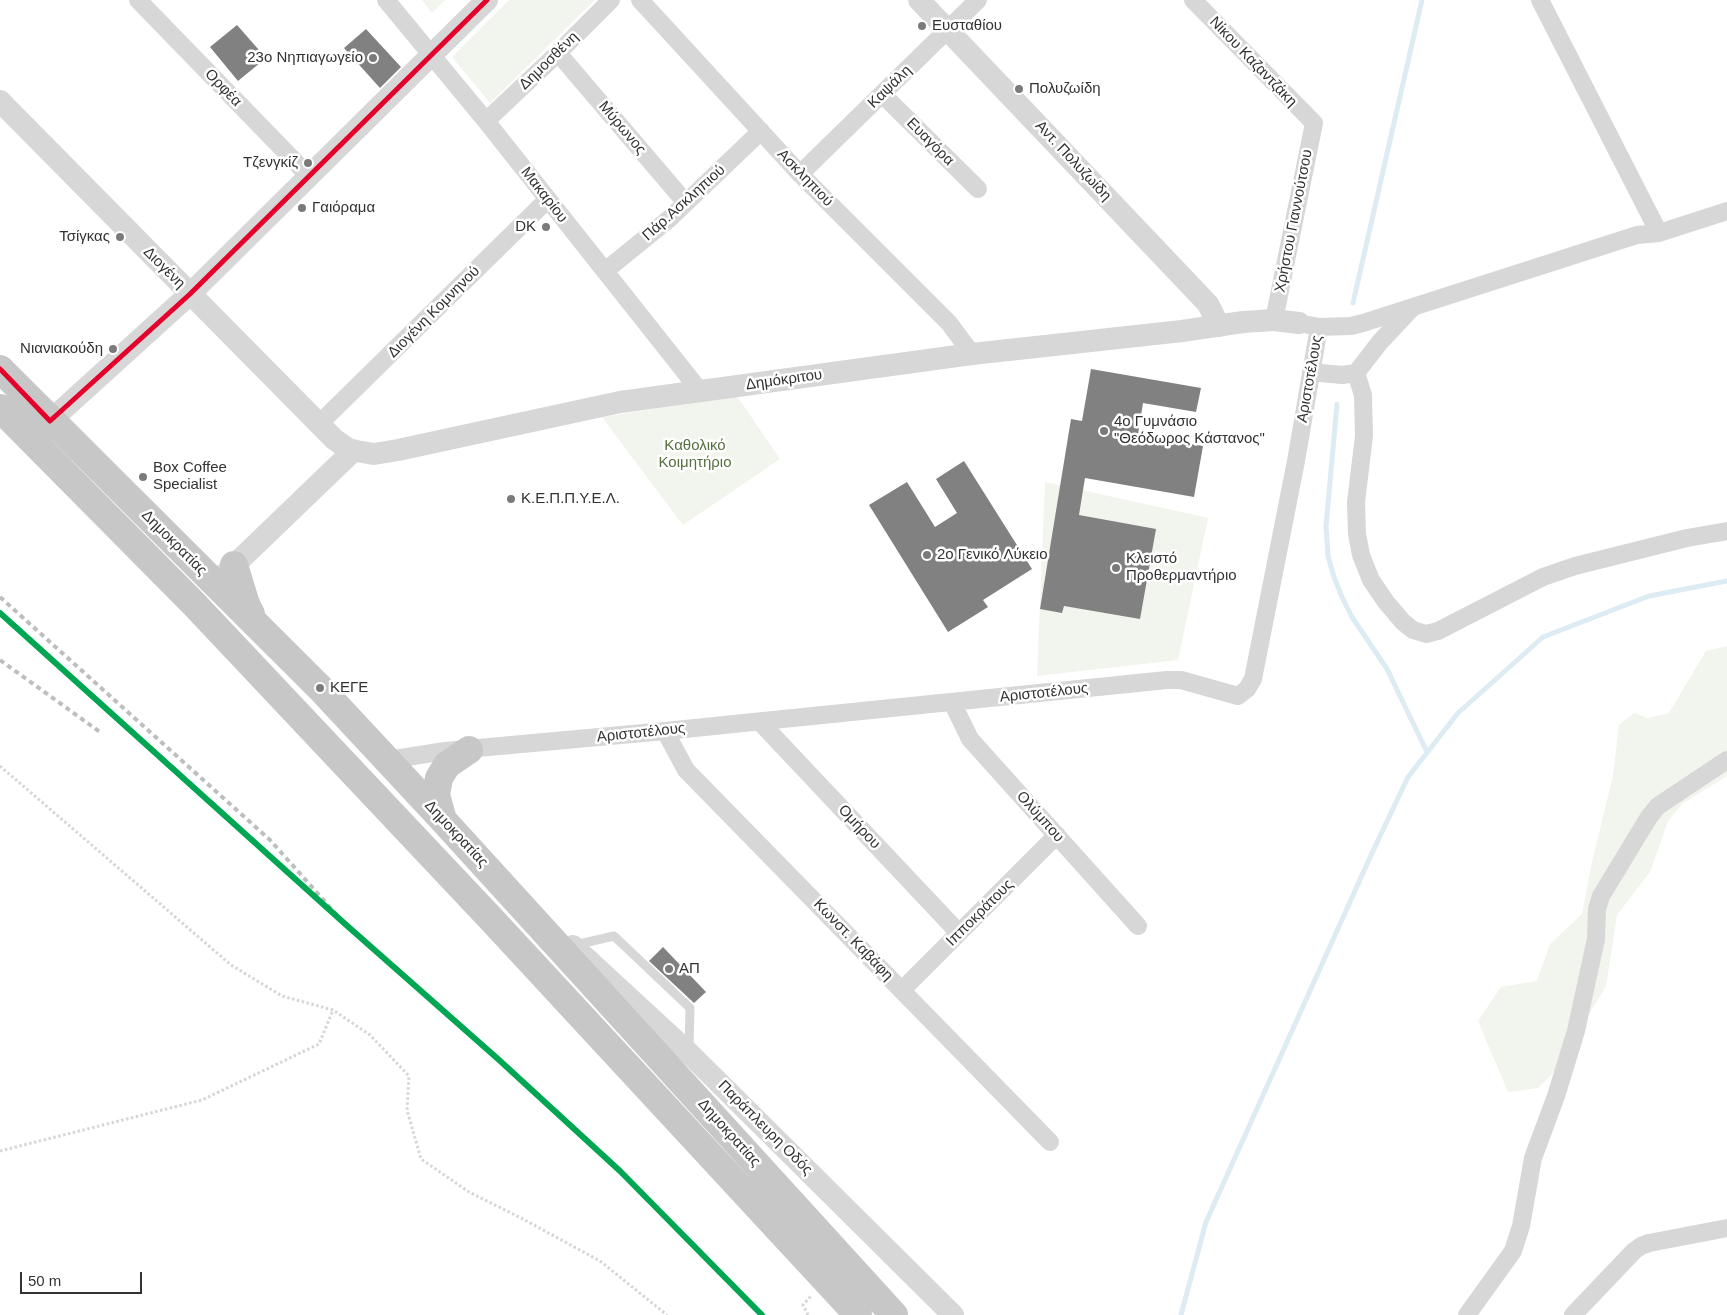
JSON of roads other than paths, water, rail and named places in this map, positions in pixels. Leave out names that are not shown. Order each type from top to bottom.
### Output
[{"type":"highway","name":"Δημοκρατίας","points":[[0,369],[50,420],[225,574],[246,604],[256,624],[388,760],[894,1315]]},
{"type":"highway","name":"Δημοκρατίας","points":[[0,408],[194,604],[486,913],[858,1315]]},
{"type":"highway","points":[[443,820],[436,796],[438,778],[447,765],[469,750]]},
{"type":"highway","points":[[516,900],[572,946]]},
{"type":"street","name":"Ορφέα","points":[[138,0],[309,176]]},
{"type":"street","name":"Μακαρίου","points":[[386,0],[486,121],[700,392]]},
{"type":"street","points":[[50,420],[190,294],[487,0]]},
{"type":"street","name":"Δημοσθένη","points":[[486,121],[611,0]]},
{"type":"street","name":"Ασκληπιού","points":[[640,0],[800,174],[949,323],[972,354]]},
{"type":"street","name":"Αντ. Πολυζωίδη","points":[[919,0],[1208,304],[1219,326]]},
{"type":"street","name":"Καψάλη","points":[[800,174],[978,0]]},
{"type":"street","name":"Νίκου Καζαντζάκη","points":[[1193,0],[1314,123]]},
{"type":"street","points":[[1540,0],[1659,233]]},
{"type":"street","name":"Μύρωνος","points":[[558,53],[686,203]]},
{"type":"street","name":"Ευαγόρα","points":[[882,94],[978,189]]},
{"type":"street","name":"Διογένη","points":[[0,101],[319,424],[339,443],[353,451]]},
{"type":"street","name":"Χρήστου Γιαννούτσου","points":[[1274,320],[1314,123]]},
{"type":"street","name":"Πάρ.Ασκληπιού","points":[[605,271],[654,232],[761,131]]},
{"type":"street","name":"Διογένη Κομνηνού","points":[[319,424],[548,199]]},
{"type":"street","points":[[1219,326],[1274,320],[1309,325],[1351,326],[1637,235],[1659,233],[1727,211]]},
{"type":"street","points":[[1311,372],[1342,375],[1356,373],[1380,342],[1412,307]]},
{"type":"street","name":"Αριστοτέλους","points":[[388,760],[445,751],[760,722],[1167,680],[1181,680],[1238,696],[1247,689],[1253,680],[1296,461],[1311,372],[1309,325]]},
{"type":"street","name":"Δημόκριτου","points":[[353,451],[380,453],[599,405],[972,354],[1219,326]]},
{"type":"street","points":[[1356,373],[1363,396],[1364,436],[1356,502],[1357,534],[1361,555],[1371,580],[1386,602],[1403,622],[1413,630],[1426,634],[1438,631],[1543,577],[1567,569],[1686,538],[1727,531]]},
{"type":"street","points":[[194,604],[353,451]]},
{"type":"street","name":"Ολύμπου","points":[[952,702],[970,739],[1138,926]]},
{"type":"street","name":"Ομήρου","points":[[760,722],[959,933]]},
{"type":"street","name":"Κωνστ. Καβάφη","points":[[664,731],[686,770],[1050,1142]]},
{"type":"street","points":[[1467,1315],[1513,1251],[1521,1226],[1533,1158],[1556,1096],[1576,1030],[1596,939],[1597,909],[1601,896],[1649,817],[1658,806],[1727,760]]},
{"type":"street","name":"Ιπποκράτους","points":[[902,990],[1057,835]]},
{"type":"street","name":"Παράπλευρη Οδός","points":[[572,946],[689,1053],[953,1315]]},
{"type":"street","points":[[1573,1315],[1641,1246],[1727,1228]]},
{"type":"lane","points":[[572,946],[614,936],[690,1008],[689,1053]]},
{"type":"waterway","points":[[1353,303],[1422,0]]},
{"type":"waterway","points":[[1337,404],[1326,526],[1328,556],[1334,577],[1352,617],[1387,669],[1427,752]]},
{"type":"waterway","points":[[1181,1315],[1206,1222],[1408,777],[1458,713],[1543,637],[1649,596],[1727,581]]},
{"type":"railway","points":[[0,597],[270,840],[344,923]]},
{"type":"railway","points":[[0,660],[100,732]]},
{"type":"place","name":"Ευσταθίου","points":[[922,26]]},
{"type":"place","name":"23ο Νηπιαγωγείο","points":[[373,58]]},
{"type":"place","name":"Πολυζωίδη","points":[[1019,89]]},
{"type":"place","name":"Τζενγκίζ","points":[[308,163]]},
{"type":"place","name":"Γαιόραμα","points":[[302,208]]},
{"type":"place","name":"DK","points":[[546,227]]},
{"type":"place","name":"Τσίγκας","points":[[120,237]]},
{"type":"place","name":"Νιανιακούδη","points":[[113,349]]},
{"type":"place","name":"4ο Γυμνάσιο \"Θεόδωρος Κάστανος\"","points":[[1104,431]]},
{"type":"place","name":"Box Coffee Specialist","points":[[143,477]]},
{"type":"place","name":"Κ.Ε.Π.Π.Υ.Ε.Λ.","points":[[511,499]]},
{"type":"place","name":"2ο Γενικό Λύκειο","points":[[927,555]]},
{"type":"place","name":"Κλειστό Προθερμαντήριο","points":[[1116,568]]},
{"type":"place","name":"ΚΕΓΕ","points":[[320,688]]},
{"type":"place","name":"ΑΠ","points":[[669,969]]},
{"type":"park label","name":"Καθολικό Κοιμητήριο","points":[[695,454]]}]
